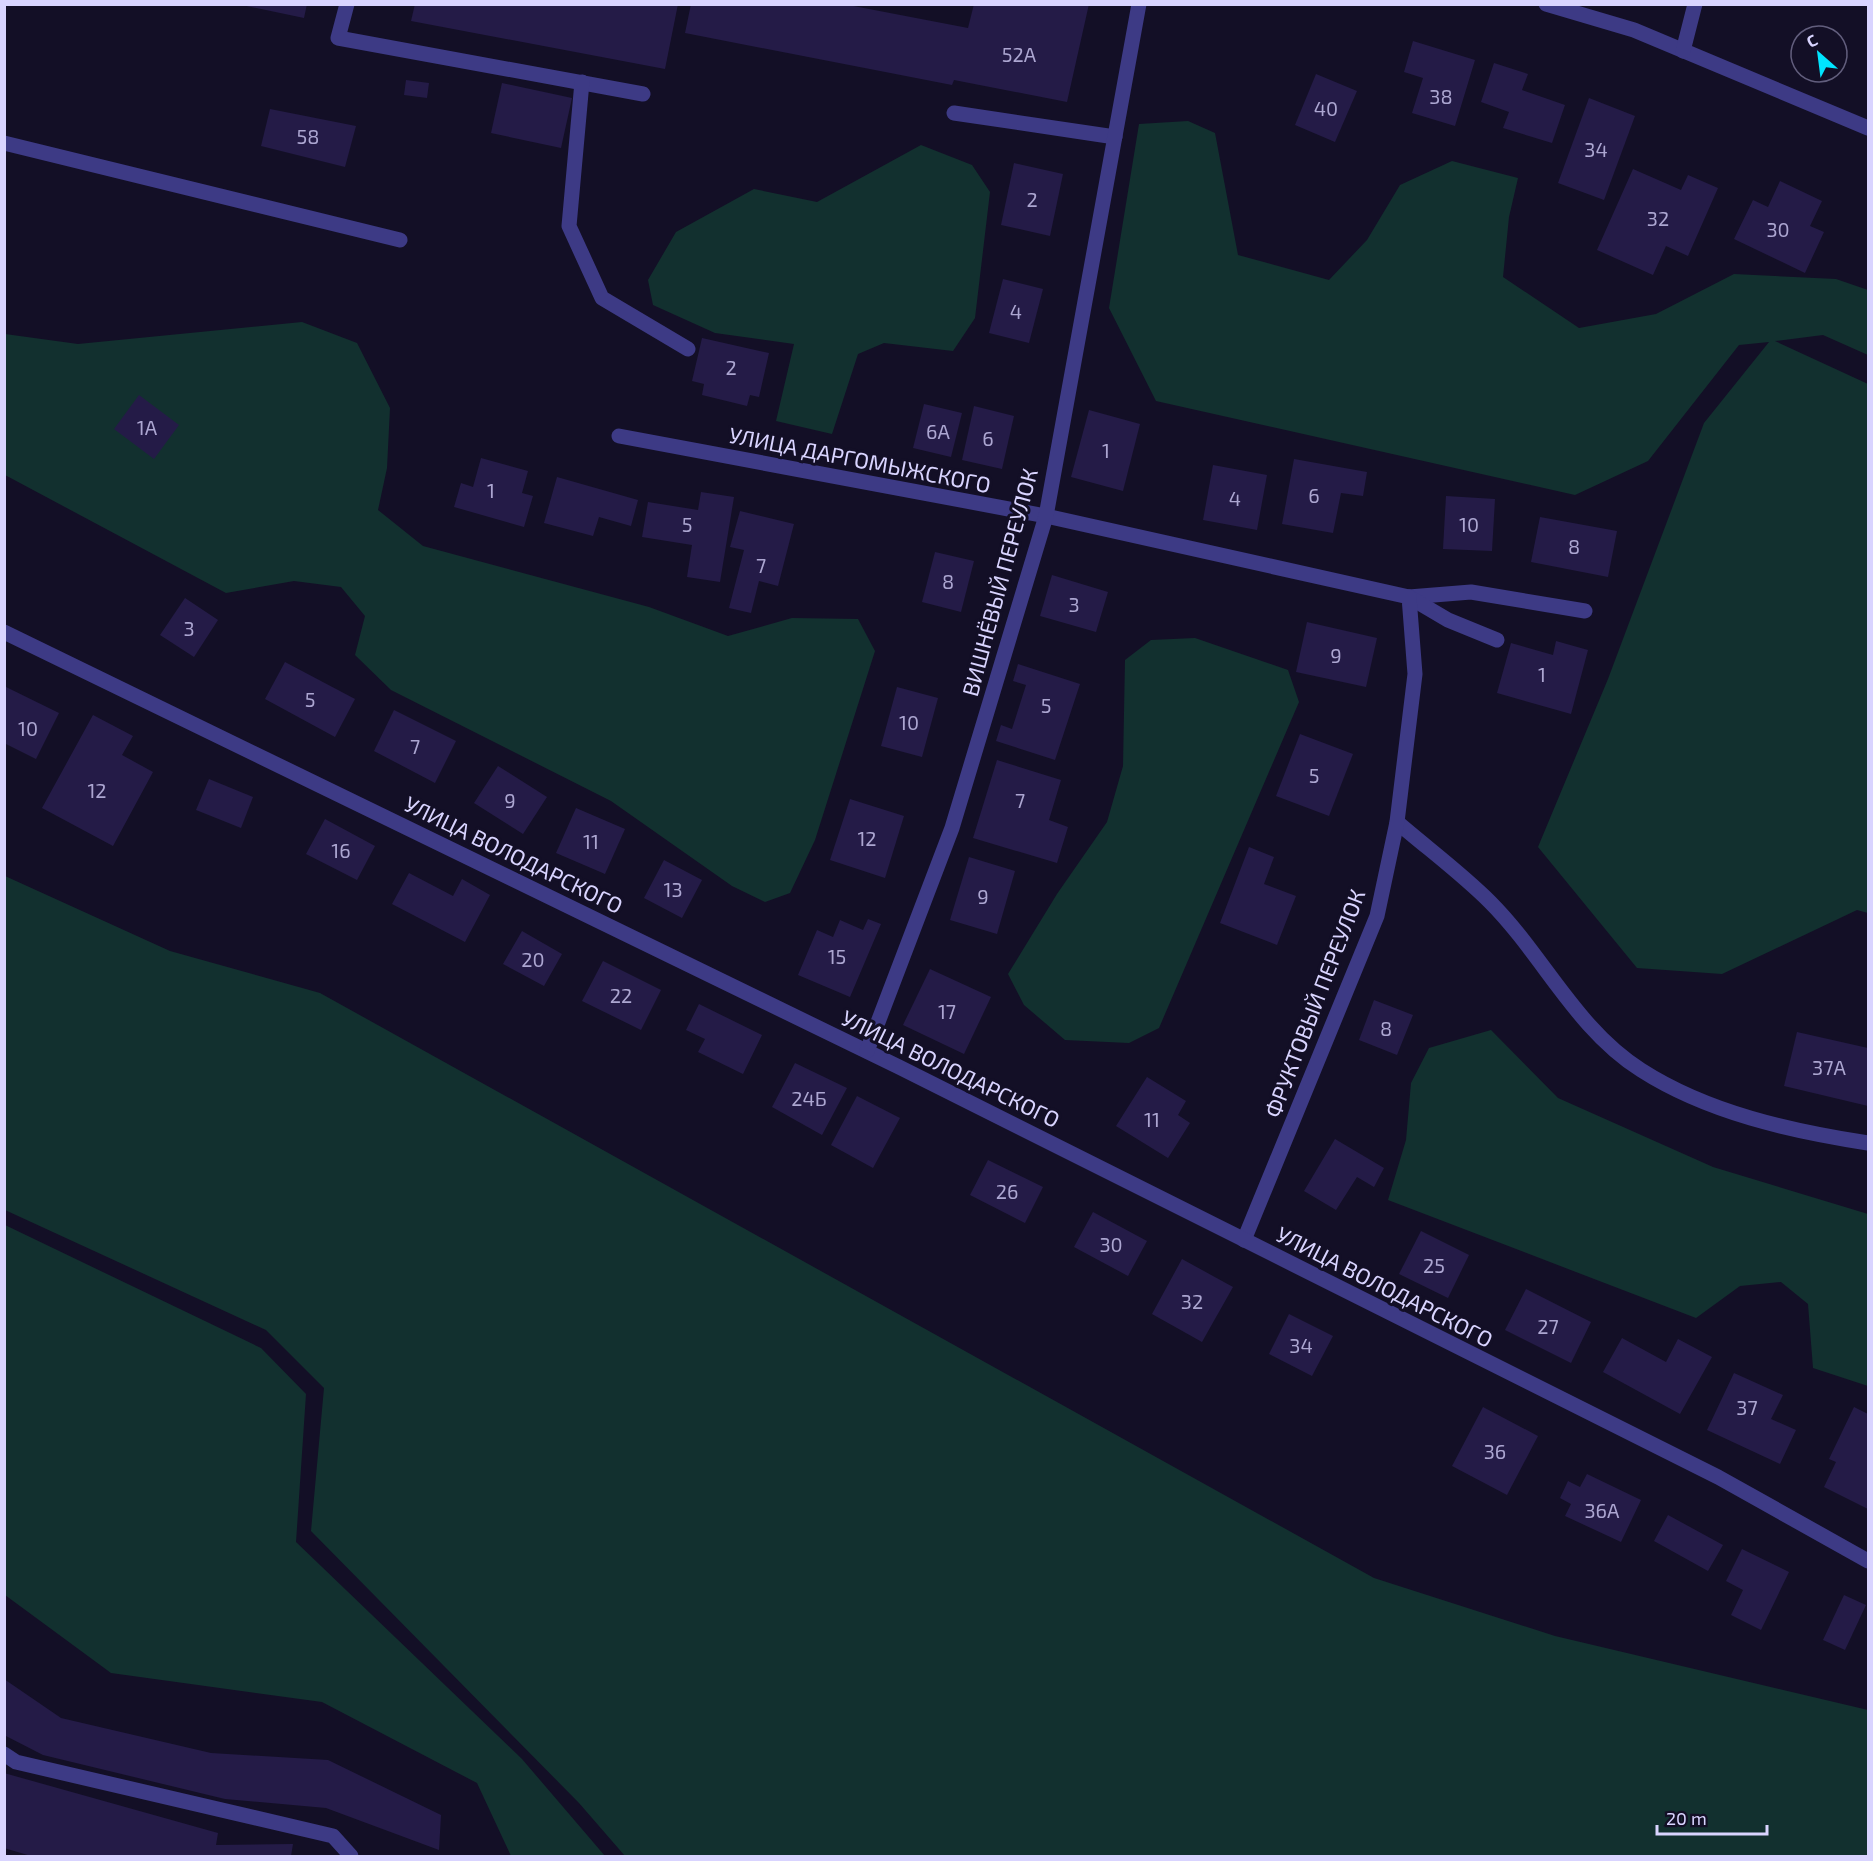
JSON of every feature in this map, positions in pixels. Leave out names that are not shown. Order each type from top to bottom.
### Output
[{"type":"street","points":[[347,4],[338,38],[643,94]]},
{"type":"street","name":"ВИШНЁВЫЙ ПЕРЕУЛОК","points":[[867,1051],[952,828],[1046,516],[1139,4]]},
{"type":"street","points":[[1546,4],[1634,30],[1869,128]]},
{"type":"street","points":[[1683,51],[1695,4]]},
{"type":"street","points":[[582,82],[569,226],[602,298],[688,349]]},
{"type":"street","points":[[954,113],[1115,137]]},
{"type":"street","points":[[4,143],[400,240]]},
{"type":"street","name":"УЛИЦА ДАРГОМЫЖСКОГО","points":[[619,436],[1046,516],[1408,597]]},
{"type":"street","points":[[1408,597],[1471,592],[1585,611]]},
{"type":"street","points":[[1408,597],[1448,620],[1497,640]]},
{"type":"street","name":"ФРУКТОВЫЙ ПЕРЕУЛОК","points":[[1244,1240],[1377,916],[1397,822],[1414,674],[1408,597]]},
{"type":"street","name":"УЛИЦА ВОЛОДАРСКОГО","points":[[4,632],[867,1051],[1718,1477],[1869,1561]]},
{"type":"street","points":[[1397,822],[1490,902],[1595,1033],[1641,1070],[1701,1100],[1794,1131],[1869,1143]]},
{"type":"street","points":[[4,1754],[16,1762],[333,1836],[351,1857]]},
{"type":"green space","points":[[1188,121],[1215,133],[1238,255],[1329,280],[1367,240],[1400,185],[1452,161],[1518,178],[1509,217],[1503,277],[1579,328],[1656,314],[1734,274],[1836,279],[1868,290],[1868,355],[1823,335],[1775,341],[1868,384],[1868,913],[1857,910],[1722,974],[1637,968],[1538,847],[1608,679],[1704,423],[1769,342],[1739,345],[1648,461],[1575,495],[1156,401],[1109,308],[1139,124]]},
{"type":"green space","points":[[921,145],[972,165],[990,192],[975,318],[953,351],[884,343],[858,354],[832,434],[776,421],[794,344],[715,333],[653,305],[648,280],[676,232],[754,189],[817,202]]},
{"type":"green space","points":[[302,322],[357,343],[390,408],[387,468],[378,510],[423,546],[649,607],[728,636],[792,618],[858,619],[875,651],[815,840],[790,893],[765,902],[732,886],[611,801],[391,690],[355,655],[365,616],[341,587],[294,581],[226,593],[5,475],[5,334],[78,344]]},
{"type":"green space","points":[[1195,638],[1288,670],[1299,702],[1159,1028],[1129,1043],[1065,1040],[1024,1005],[1008,974],[1057,894],[1107,822],[1123,766],[1125,660],[1151,640]]},
{"type":"green space","points":[[5,876],[170,951],[320,993],[1374,1578],[1555,1636],[1868,1710],[1868,1856],[625,1856],[579,1803],[311,1531],[324,1388],[266,1330],[5,1210]]},
{"type":"green space","points":[[1491,1030],[1558,1098],[1713,1167],[1868,1214],[1868,1386],[1813,1368],[1808,1304],[1781,1282],[1740,1286],[1696,1318],[1388,1200],[1406,1140],[1411,1083],[1429,1048]]},
{"type":"green space","points":[[5,1225],[261,1348],[306,1394],[296,1542],[522,1759],[605,1856],[511,1856],[477,1783],[322,1702],[111,1673],[5,1595]]},
{"type":"building","points":[[237,4],[307,4],[304,18]]},
{"type":"building","points":[[415,4],[678,4],[665,69],[411,21]]},
{"type":"building","points":[[691,4],[843,4],[968,28],[974,4],[1089,4],[1067,102],[954,80],[952,85],[685,33]]},
{"type":"building","points":[[1413,41],[1475,60],[1455,126],[1412,113],[1423,78],[1404,72]]},
{"type":"building","points":[[1494,63],[1528,74],[1522,90],[1565,105],[1552,143],[1503,128],[1509,112],[1481,102]]},
{"type":"building","points":[[1316,74],[1357,91],[1335,142],[1295,125]]},
{"type":"building","points":[[406,80],[429,83],[427,98],[404,95]]},
{"type":"building","points":[[502,83],[572,98],[561,148],[491,133]]},
{"type":"building","points":[[1589,98],[1635,116],[1604,200],[1558,183]]},
{"type":"building","points":[[270,109],[356,126],[345,167],[261,146]]},
{"type":"building","points":[[1014,163],[1063,174],[1050,236],[1001,225]]},
{"type":"building","points":[[1633,169],[1681,190],[1688,175],[1718,188],[1688,256],[1666,246],[1653,275],[1597,250]]},
{"type":"building","points":[[1780,181],[1822,201],[1810,226],[1824,232],[1805,273],[1734,239],[1753,200],[1768,207]]},
{"type":"building","points":[[1003,279],[1043,289],[1029,343],[989,333]]},
{"type":"building","points":[[702,338],[769,353],[759,397],[750,395],[747,406],[702,395],[704,384],[692,381]]},
{"type":"building","points":[[139,395],[179,425],[154,459],[114,429]]},
{"type":"building","points":[[924,404],[962,413],[951,457],[913,448]]},
{"type":"building","points":[[974,406],[1014,416],[1002,469],[962,460]]},
{"type":"building","points":[[1089,410],[1140,424],[1123,491],[1071,477]]},
{"type":"building","points":[[481,458],[528,471],[522,493],[533,496],[524,527],[454,507],[461,483],[473,487]]},
{"type":"building","points":[[1294,459],[1367,472],[1363,496],[1341,493],[1333,533],[1282,524]]},
{"type":"building","points":[[1213,465],[1267,475],[1257,530],[1203,520]]},
{"type":"building","points":[[557,477],[638,500],[631,526],[599,517],[593,536],[544,523]]},
{"type":"building","points":[[701,492],[734,497],[720,582],[687,577],[692,545],[642,537],[648,502],[698,510]]},
{"type":"building","points":[[1446,496],[1495,499],[1492,551],[1443,549]]},
{"type":"building","points":[[740,511],[794,524],[778,586],[759,581],[751,613],[729,608],[744,550],[730,547]]},
{"type":"building","points":[[1540,517],[1617,531],[1608,577],[1531,562]]},
{"type":"building","points":[[935,552],[974,561],[961,612],[922,602]]},
{"type":"building","points":[[1052,575],[1108,592],[1096,632],[1040,616]]},
{"type":"building","points":[[185,598],[218,620],[194,657],[160,635]]},
{"type":"building","points":[[1307,622],[1377,638],[1366,687],[1296,672]]},
{"type":"building","points":[[1556,641],[1588,650],[1571,714],[1497,693],[1511,643],[1553,655]]},
{"type":"building","points":[[285,662],[355,699],[335,737],[265,699]]},
{"type":"building","points":[[1018,664],[1080,684],[1055,760],[996,741],[1001,725],[1012,729],[1026,685],[1013,681]]},
{"type":"building","points":[[4,686],[59,713],[36,759],[4,743]]},
{"type":"building","points":[[897,687],[938,698],[922,757],[881,746]]},
{"type":"building","points":[[394,710],[456,741],[435,783],[374,751]]},
{"type":"building","points":[[93,715],[133,736],[122,755],[153,772],[113,846],[42,808]]},
{"type":"building","points":[[1300,734],[1353,754],[1329,816],[1276,796]]},
{"type":"building","points":[[997,760],[1061,780],[1049,820],[1068,827],[1057,863],[973,838]]},
{"type":"building","points":[[498,766],[547,797],[523,834],[474,803]]},
{"type":"building","points":[[209,779],[253,797],[241,828],[196,810]]},
{"type":"building","points":[[850,799],[904,816],[885,878],[830,860]]},
{"type":"building","points":[[576,808],[625,829],[605,874],[556,853]]},
{"type":"building","points":[[325,819],[375,846],[357,880],[306,854]]},
{"type":"building","points":[[1249,847],[1274,857],[1264,884],[1296,896],[1277,945],[1220,923]]},
{"type":"building","points":[[969,857],[1015,871],[997,934],[950,920]]},
{"type":"building","points":[[664,860],[702,880],[682,918],[644,898]]},
{"type":"building","points":[[409,873],[453,896],[462,879],[490,895],[465,942],[392,904]]},
{"type":"building","points":[[868,919],[881,924],[850,997],[798,975],[817,930],[833,937],[840,920],[863,930]]},
{"type":"building","points":[[522,931],[562,954],[544,986],[503,964]]},
{"type":"building","points":[[603,961],[661,990],[641,1030],[582,1001]]},
{"type":"building","points":[[930,969],[991,997],[964,1054],[903,1025]]},
{"type":"building","points":[[1374,1000],[1413,1015],[1397,1055],[1359,1040]]},
{"type":"building","points":[[699,1004],[762,1035],[743,1074],[698,1052],[705,1039],[686,1030]]},
{"type":"building","points":[[1797,1032],[1868,1048],[1868,1106],[1784,1086]]},
{"type":"building","points":[[795,1063],[847,1088],[822,1135],[772,1107]]},
{"type":"building","points":[[1147,1077],[1186,1101],[1178,1115],[1190,1123],[1168,1158],[1116,1126]]},
{"type":"building","points":[[857,1096],[900,1118],[873,1168],[831,1145]]},
{"type":"building","points":[[1335,1139],[1384,1168],[1374,1187],[1357,1177],[1336,1210],[1304,1191]]},
{"type":"building","points":[[988,1160],[1043,1187],[1025,1223],[970,1195]]},
{"type":"building","points":[[1093,1212],[1147,1241],[1128,1276],[1074,1247]]},
{"type":"building","points":[[1421,1231],[1469,1255],[1448,1298],[1399,1274]]},
{"type":"building","points":[[1182,1259],[1233,1287],[1202,1342],[1152,1314]]},
{"type":"building","points":[[1526,1289],[1591,1322],[1571,1363],[1505,1330]]},
{"type":"building","points":[[1289,1314],[1333,1336],[1312,1376],[1269,1354]]},
{"type":"building","points":[[1622,1338],[1666,1362],[1678,1339],[1712,1357],[1680,1414],[1603,1372]]},
{"type":"building","points":[[1734,1373],[1783,1395],[1771,1419],[1796,1430],[1780,1464],[1707,1430]]},
{"type":"building","points":[[1483,1407],[1538,1436],[1507,1495],[1452,1466]]},
{"type":"building","points":[[1854,1407],[1868,1414],[1868,1509],[1824,1487],[1836,1462],[1829,1459]]},
{"type":"building","points":[[1587,1474],[1641,1500],[1621,1542],[1565,1516],[1571,1504],[1560,1498],[1568,1481],[1580,1487]]},
{"type":"building","points":[[1668,1515],[1723,1545],[1708,1571],[1654,1541]]},
{"type":"building","points":[[1742,1549],[1789,1572],[1761,1630],[1731,1615],[1743,1590],[1726,1581]]},
{"type":"building","points":[[1844,1595],[1866,1605],[1845,1650],[1823,1640]]},
{"type":"building","points":[[4,1679],[61,1718],[211,1753],[328,1760],[441,1815],[439,1850],[326,1808],[225,1799],[43,1755],[4,1735]]},
{"type":"building","points":[[4,1773],[218,1833],[216,1845],[293,1844],[291,1856],[31,1856],[4,1848]]}]
